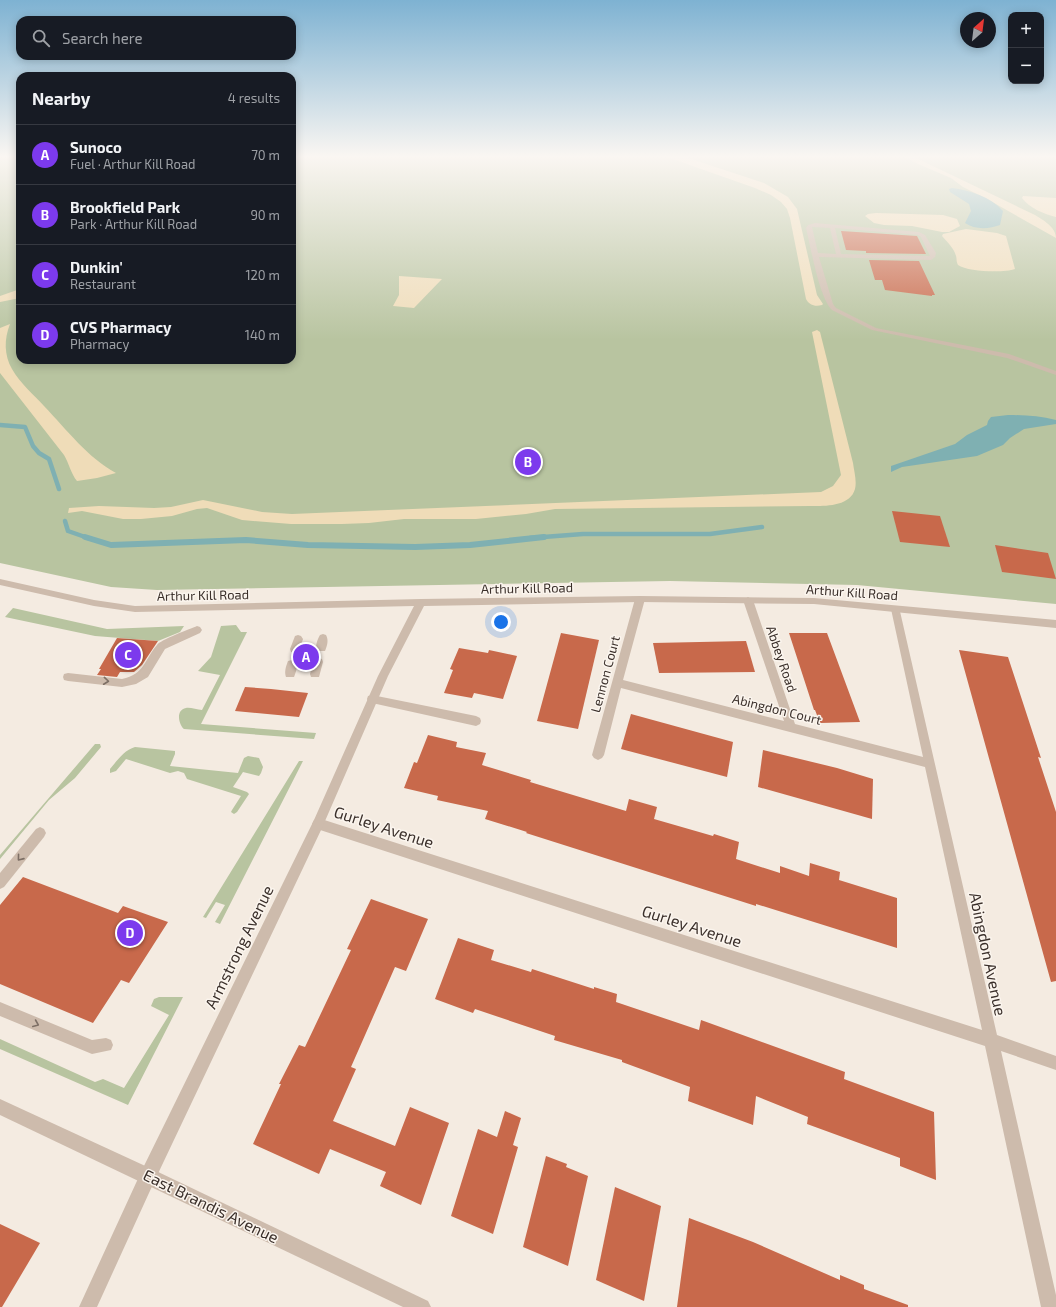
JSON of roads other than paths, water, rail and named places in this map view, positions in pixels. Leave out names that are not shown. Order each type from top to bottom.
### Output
[{"type":"street","points":[[815,255],[924,259],[933,256],[923,236],[919,234],[832,226],[810,226],[809,228],[815,255],[830,305],[834,309],[861,324],[874,329],[1009,356],[1056,373]]},
{"type":"street","points":[[832,226],[839,256]]},
{"type":"street","name":"Arthur Kill Road","points":[[0,582],[135,609],[421,602],[640,599],[814,601],[1056,624]]},
{"type":"street","name":"Lennon Court","points":[[598,755],[640,599]]},
{"type":"street","name":"Abbey Road","points":[[748,600],[791,727]]},
{"type":"street","name":"Armstrong Avenue","points":[[88,1307],[148,1176],[318,824],[372,699],[421,602]]},
{"type":"street","name":"Abingdon Avenue","points":[[896,608],[1050,1307]]},
{"type":"street","points":[[68,677],[122,683],[132,681],[144,674],[161,646],[197,630]]},
{"type":"street","points":[[295,649],[298,639]]},
{"type":"street","points":[[315,674],[318,662]]},
{"type":"street","name":"Abingdon Court","points":[[617,683],[929,763]]},
{"type":"street","points":[[372,699],[476,721]]},
{"type":"street","name":"Gurley Avenue","points":[[318,824],[1056,1062]]},
{"type":"street","points":[[0,883],[40,833]]},
{"type":"street","points":[[0,1009],[92,1047],[106,1045]]},
{"type":"street","name":"East Brandis Avenue","points":[[0,1107],[422,1307]]},
{"type":"water","points":[[968,218],[1002,218],[1000,225],[991,227],[973,227],[965,223]]},
{"type":"water","points":[[1008,415],[1032,416],[1056,420],[1056,424],[1024,429],[1010,438],[1003,445],[977,456],[902,467],[891,472],[891,466],[955,444],[967,435],[987,425],[991,417]]},
{"type":"waterway","points":[[0,425],[25,427],[33,446],[39,453],[49,459],[59,489]]},
{"type":"waterway","points":[[65,521],[68,531],[86,537]]},
{"type":"waterway","points":[[530,538],[583,534],[710,534],[762,527]]},
{"type":"waterway","points":[[86,537],[111,545],[246,540],[308,545],[415,547],[470,545],[544,537]]},
{"type":"place","name":"Brookfield Park","points":[[528,462]]},
{"type":"place","name":"Dunkin'","points":[[128,655]]},
{"type":"place","name":"Sunoco","points":[[306,657]]},
{"type":"place","name":"CVS Pharmacy","points":[[130,933]]}]
